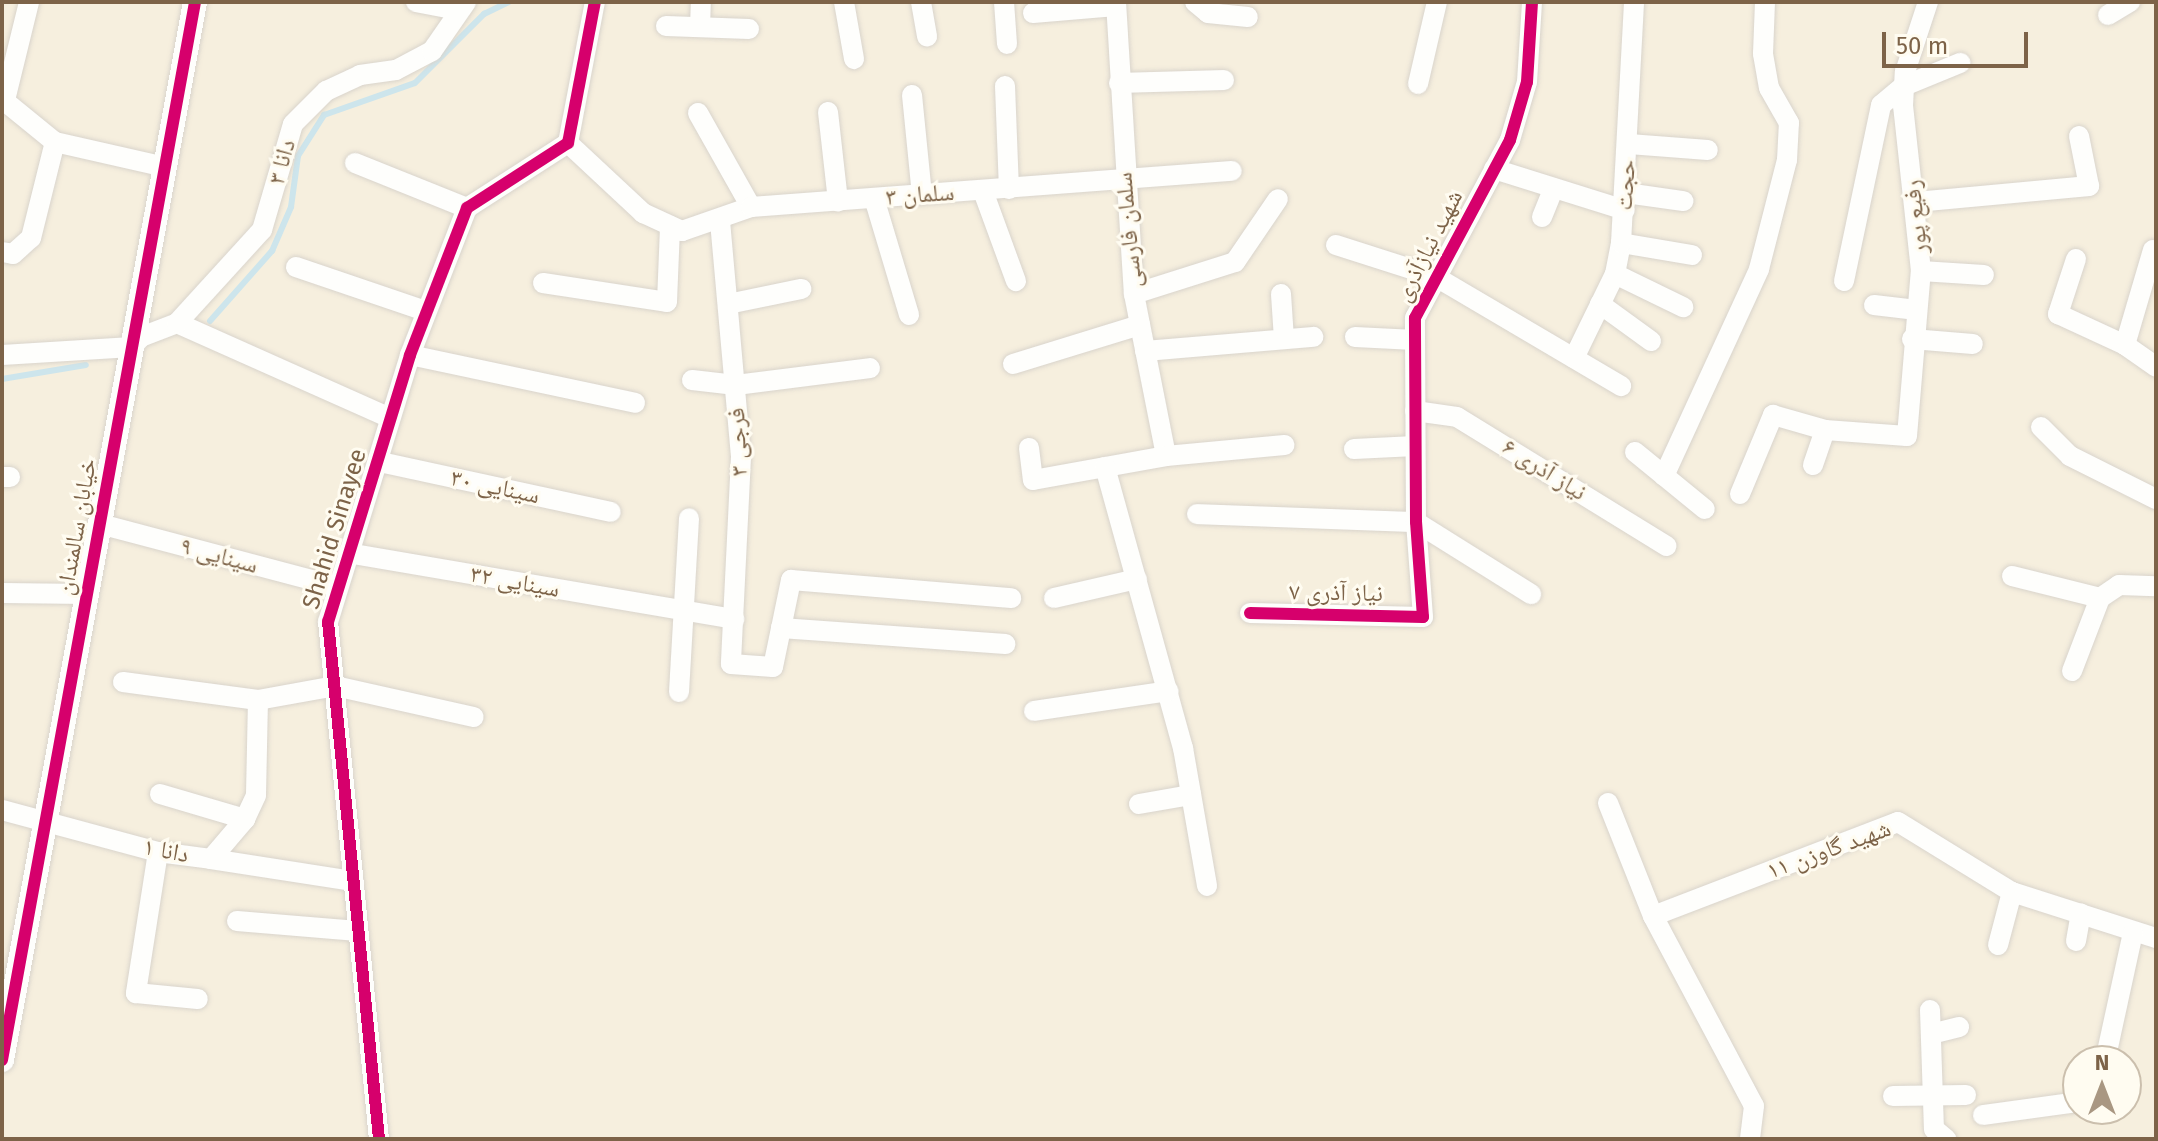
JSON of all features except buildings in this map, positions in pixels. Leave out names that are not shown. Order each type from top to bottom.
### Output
[{"type":"street","points":[[29,2],[3,100],[55,142],[165,167]]},
{"type":"street","name":"خیابان سالمندان","points":[[2,1060],[195,2]]},
{"type":"street","points":[[416,2],[462,6]]},
{"type":"street","points":[[355,163],[467,208],[568,143],[595,2]]},
{"type":"street","points":[[700,27],[701,2]]},
{"type":"street","points":[[844,2],[854,59]]},
{"type":"street","points":[[921,2],[927,36]]},
{"type":"street","points":[[1004,2],[1007,44]]},
{"type":"street","points":[[1195,2],[1208,13],[1248,17]]},
{"type":"street","points":[[1418,84],[1437,2]]},
{"type":"street","name":"شهید نیازآذری","points":[[1423,617],[1416,522],[1415,318],[1510,140],[1527,82],[1532,2]]},
{"type":"street","name":"حجت","points":[[1574,358],[1615,274],[1621,243],[1629,144],[1634,2]]},
{"type":"street","points":[[1664,476],[1759,269],[1787,160],[1789,123],[1769,88],[1763,54],[1765,2]]},
{"type":"street","name":"رفیع پور","points":[[1825,430],[1907,436],[1912,339],[1921,271],[1904,86],[1928,2]]},
{"type":"street","points":[[2108,15],[2130,2]]},
{"type":"street","points":[[1033,13],[1116,4]]},
{"type":"street","name":"سلمان فارسی","points":[[1116,4],[1124,181],[1134,294],[1166,456]]},
{"type":"street","name":"دانا ۳","points":[[132,347],[141,337],[177,323],[262,230],[293,124],[326,91],[360,75],[396,70],[432,51],[462,6]]},
{"type":"street","points":[[666,26],[749,29]]},
{"type":"street","points":[[1844,281],[1881,105],[1904,86],[1960,63]]},
{"type":"street","points":[[1119,83],[1224,80]]},
{"type":"street","points":[[1005,86],[1009,189]]},
{"type":"street","points":[[912,95],[922,195]]},
{"type":"street","points":[[828,112],[838,201]]},
{"type":"street","points":[[698,113],[751,207]]},
{"type":"street","points":[[1916,202],[2089,186],[2079,136]]},
{"type":"street","points":[[2,252],[13,254],[31,238],[55,142]]},
{"type":"street","points":[[543,283],[667,302],[670,226],[643,213],[568,143]]},
{"type":"street","points":[[1629,144],[1708,150]]},
{"type":"street","points":[[1494,169],[1554,188],[1625,202],[1683,201]]},
{"type":"street","name":"سلمان ۳","points":[[670,226],[682,231],[720,221],[751,207],[1232,171]]},
{"type":"street","points":[[1542,217],[1554,188]]},
{"type":"street","points":[[983,191],[1016,281]]},
{"type":"street","points":[[874,198],[909,315]]},
{"type":"street","points":[[1134,294],[1235,262],[1278,199]]},
{"type":"street","name":"Shahid Sinayee","points":[[379,1139],[328,622],[380,462],[410,355],[467,208]]},
{"type":"street","name":"فرجی ۳","points":[[720,221],[741,457],[731,664],[773,667],[781,628]]},
{"type":"street","points":[[1621,243],[1692,255]]},
{"type":"street","points":[[1336,245],[1436,277],[1621,386]]},
{"type":"street","points":[[2125,345],[2153,250]]},
{"type":"street","points":[[2076,259],[2058,314],[2125,345],[2156,367]]},
{"type":"street","points":[[296,267],[425,311]]},
{"type":"street","points":[[1921,271],[1984,275]]},
{"type":"street","points":[[1615,274],[1683,307]]},
{"type":"street","points":[[728,304],[801,289]]},
{"type":"street","points":[[1281,294],[1284,339]]},
{"type":"street","points":[[1600,304],[1651,341]]},
{"type":"street","points":[[1874,305],[1917,310]]},
{"type":"street","points":[[177,323],[390,418]]},
{"type":"street","points":[[1013,364],[1140,325]]},
{"type":"street","points":[[1145,351],[1313,337]]},
{"type":"street","points":[[1355,337],[1415,340]]},
{"type":"street","points":[[1912,339],[1973,344]]},
{"type":"street","points":[[2,355],[132,347]]},
{"type":"street","points":[[410,355],[635,403]]},
{"type":"street","points":[[692,380],[736,385],[870,368]]},
{"type":"street","name":"نیاز آذری ۶","points":[[1415,411],[1457,417],[1667,546]]},
{"type":"street","points":[[1740,494],[1773,415],[1825,430],[1813,465]]},
{"type":"street","points":[[2041,427],[2070,456],[2156,499]]},
{"type":"street","points":[[1029,448],[1033,480],[1166,456],[1284,445]]},
{"type":"street","points":[[1354,449],[1415,446]]},
{"type":"street","points":[[1635,452],[1705,509]]},
{"type":"street","name":"سینایی ۳۰","points":[[380,462],[611,512]]},
{"type":"street","points":[[1105,467],[1169,691],[1207,886]]},
{"type":"street","points":[[1197,514],[1416,522],[1531,594]]},
{"type":"street","points":[[679,692],[689,518]]},
{"type":"street","name":"سینایی ۹","points":[[100,524],[338,587]]},
{"type":"street","name":"سینایی ۳۲","points":[[348,553],[734,619]]},
{"type":"street","points":[[2012,576],[2100,598]]},
{"type":"street","points":[[1054,598],[1137,579]]},
{"type":"street","points":[[1005,644],[781,628],[791,580],[1011,598]]},
{"type":"street","points":[[2072,671],[2100,598],[2119,585],[2156,586]]},
{"type":"street","points":[[2,593],[87,594]]},
{"type":"street","name":"نیاز آذری ۷","points":[[1250,613],[1423,617]]},
{"type":"street","points":[[123,682],[258,700],[335,686],[474,717]]},
{"type":"street","points":[[1034,711],[1169,691]]},
{"type":"street","name":"دانا ۱","points":[[2,810],[46,819],[158,852],[211,859],[245,819],[256,795],[258,700]]},
{"type":"street","points":[[160,794],[245,819]]},
{"type":"street","points":[[1139,804],[1191,795]]},
{"type":"street","points":[[1608,803],[1653,916],[1754,1106],[1750,1139]]},
{"type":"street","name":"شهید گاوزن ۱۱","points":[[1653,916],[1898,822],[2012,892],[2156,938]]},
{"type":"street","points":[[158,852],[136,993],[198,999]]},
{"type":"street","points":[[211,859],[353,881]]},
{"type":"street","points":[[1998,945],[2012,892]]},
{"type":"street","points":[[2076,941],[2081,913]]},
{"type":"street","points":[[237,921],[358,931]]},
{"type":"street","points":[[2108,1045],[2133,933]]},
{"type":"street","points":[[1930,1010],[1934,1129],[1946,1139]]},
{"type":"street","points":[[1931,1034],[1959,1027]]},
{"type":"street","points":[[1893,1096],[1966,1095]]},
{"type":"street","points":[[1983,1115],[2062,1104]]},
{"type":"shaded area","points":[[2,2],[2156,2],[2156,1139],[2,1139]]},
{"type":"waterway","points":[[210,321],[272,251],[291,207],[298,156],[324,115],[415,83],[484,14],[509,2]]},
{"type":"waterway","points":[[2,379],[86,365]]},
{"type":"cycle path","points":[[2,1060],[195,2]]},
{"type":"cycle path","points":[[379,1139],[328,622],[410,355],[467,208],[568,143],[595,2]]},
{"type":"cycle path","points":[[1250,613],[1423,617],[1416,522],[1415,318],[1510,140],[1527,82],[1532,2]]}]
